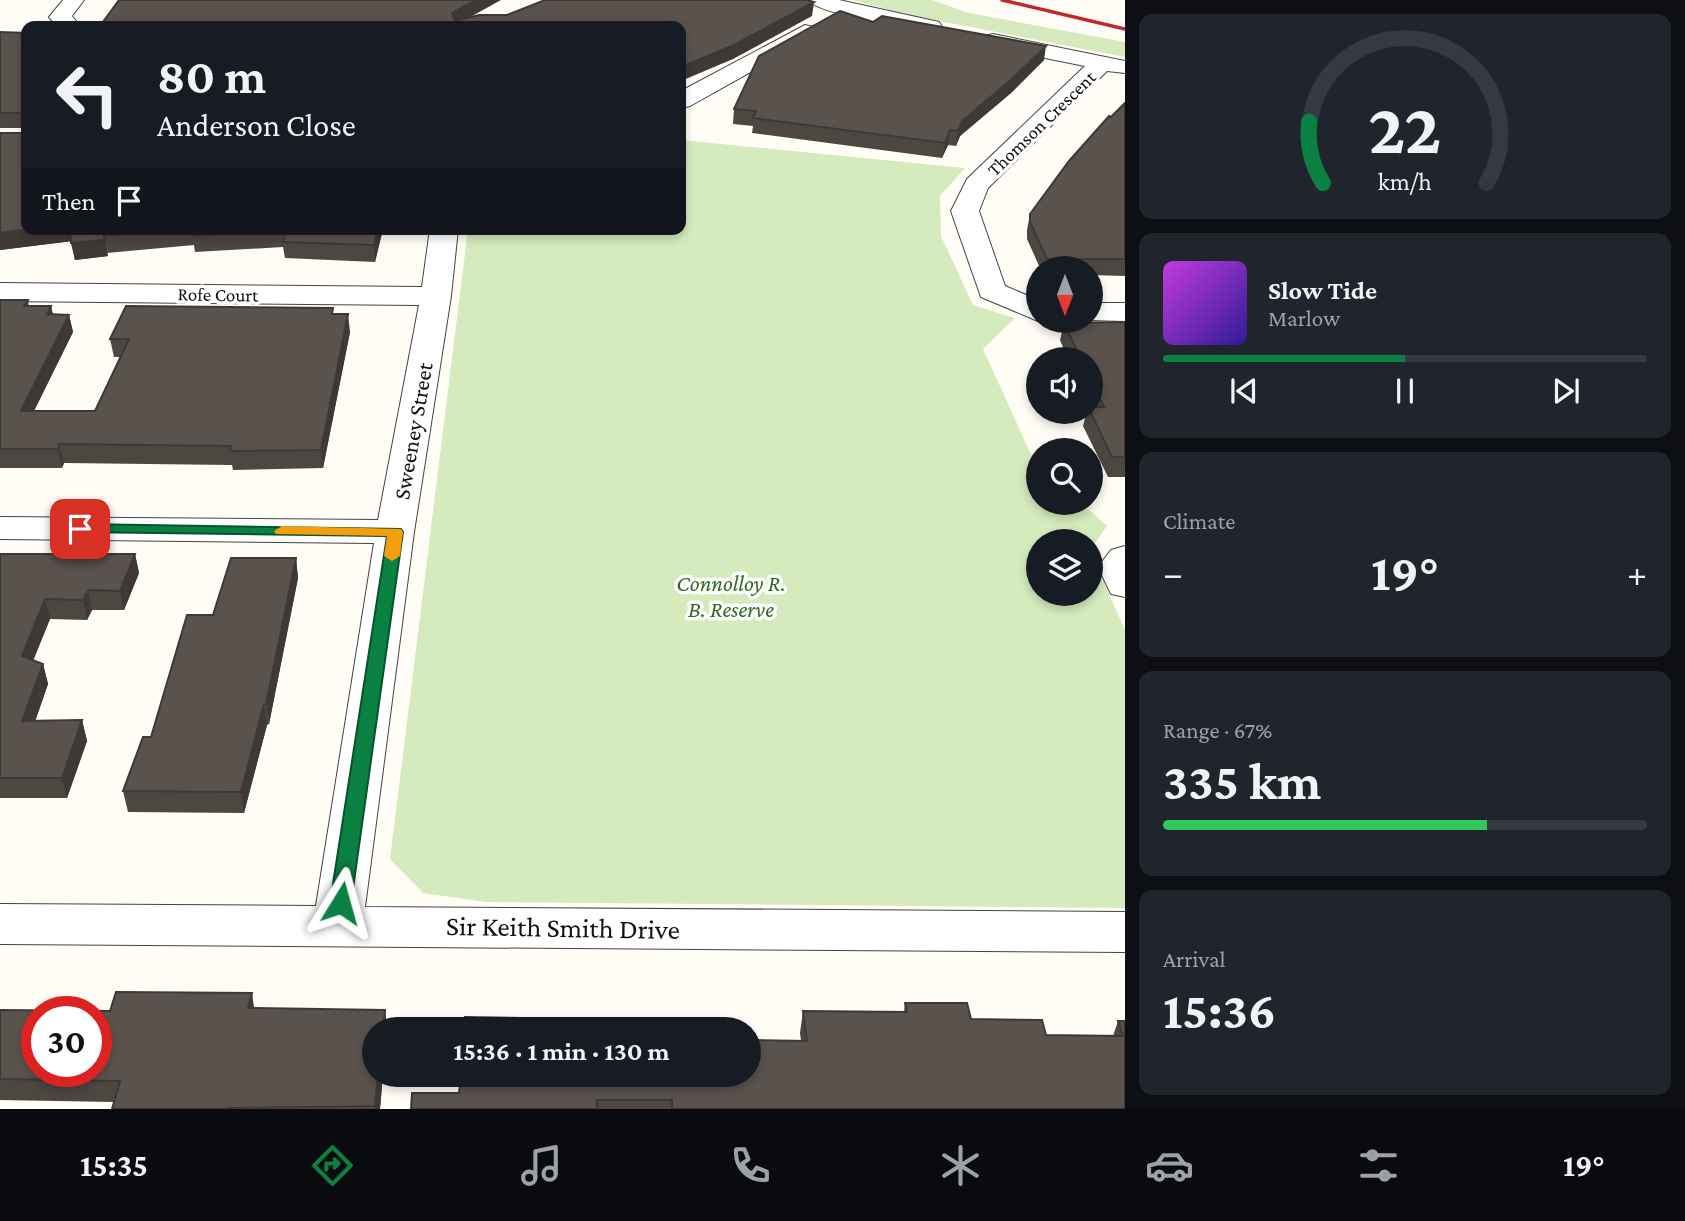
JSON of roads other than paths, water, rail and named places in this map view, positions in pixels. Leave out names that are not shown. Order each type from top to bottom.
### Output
[{"type":"street","points":[[63,21],[60,18],[74,0]]},
{"type":"street","points":[[818,0],[846,9],[1114,66]]},
{"type":"street","points":[[686,98],[846,9]]},
{"type":"street","name":"Thomson Crescent","points":[[1026,307],[992,291],[965,211],[976,185],[1114,66]]},
{"type":"street","name":"Sweeney Street","points":[[338,925],[395,532],[436,296],[443,235]]},
{"type":"street","name":"Rofe Court","points":[[0,292],[436,296]]},
{"type":"street","points":[[1103,312],[1125,312]]},
{"type":"street","points":[[0,528],[395,532]]},
{"type":"street","points":[[1125,558],[1118,567],[1125,585]]},
{"type":"street","name":"Sir Keith Smith Drive","points":[[0,924],[1125,932]]},
{"type":"railway","points":[[1002,0],[1125,29]]},
{"type":"park label","name":"Connolloy R. B. Reserve","points":[[731,596]]}]
